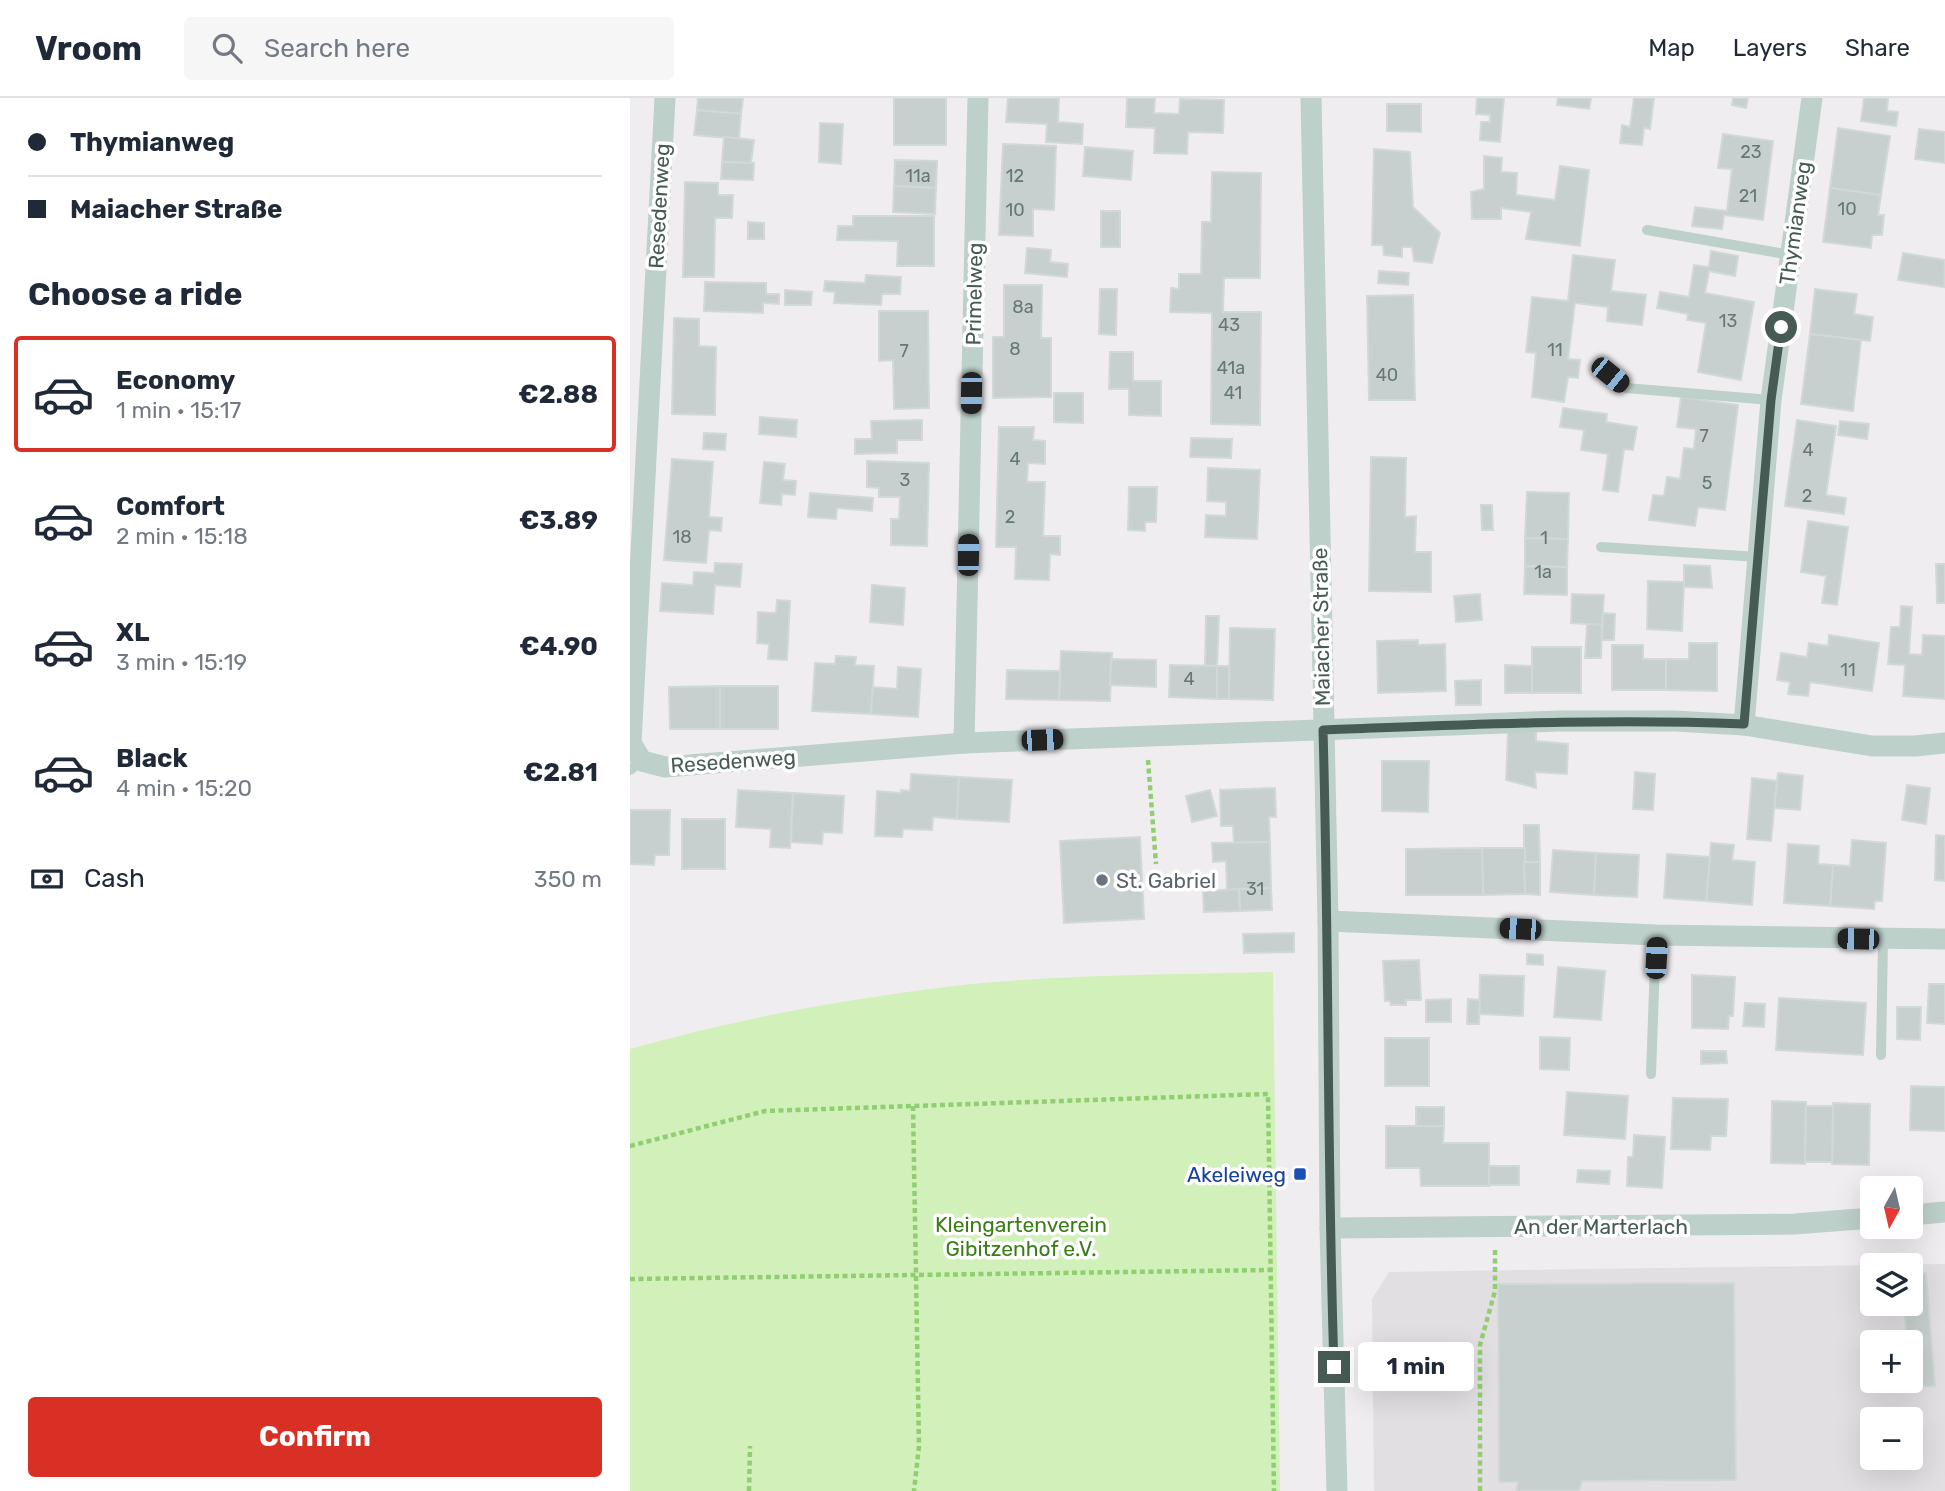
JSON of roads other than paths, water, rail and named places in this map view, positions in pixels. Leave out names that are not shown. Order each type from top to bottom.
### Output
[{"type":"street","name":"Resedenweg","points":[[665,98],[631,743],[636,765],[665,767],[964,743],[1559,721],[1744,724],[1872,746],[1945,743]]},
{"type":"street","name":"Primelweg","points":[[964,743],[978,98]]},
{"type":"street","name":"Maiacher Straße","points":[[1311,98],[1337,1491]]},
{"type":"street","name":"Thymianweg","points":[[1744,724],[1771,400],[1812,98]]},
{"type":"street","points":[[1328,921],[1657,934],[1945,939]]},
{"type":"street","points":[[1923,1214],[1945,1212]]},
{"type":"street","name":"An der Marterlach","points":[[1330,1228],[1795,1224],[1860,1219]]},
{"type":"lane","points":[[1647,230],[1791,255]]},
{"type":"lane","points":[[1610,375],[1626,388],[1771,400]]},
{"type":"lane","points":[[1601,547],[1758,557]]},
{"type":"lane","points":[[1651,1074],[1657,934]]},
{"type":"lane","points":[[1881,1055],[1883,939]]},
{"type":"place","name":"St. Gabriel","points":[[1102,880]]},
{"type":"place","name":"Akeleiweg","points":[[1300,1174]]},
{"type":"park label","name":"Kleingartenverein Gibitzenhof e.V.","points":[[1021,1236]]}]
